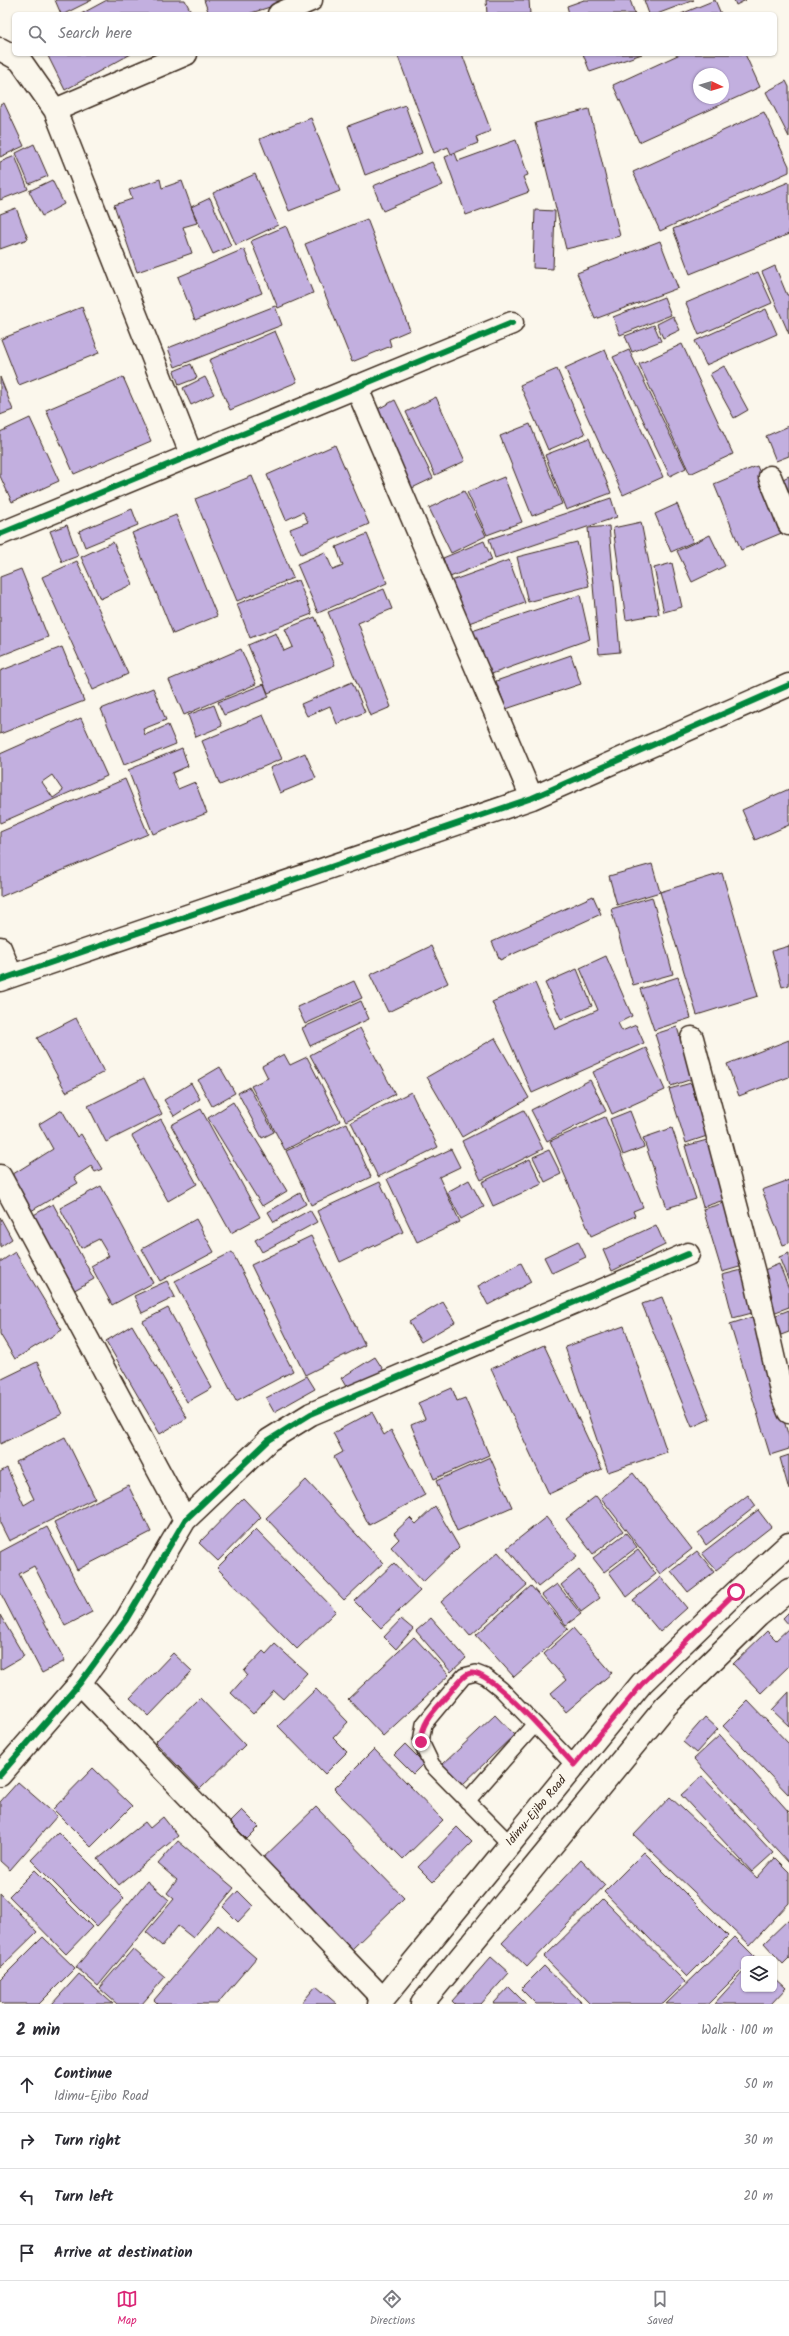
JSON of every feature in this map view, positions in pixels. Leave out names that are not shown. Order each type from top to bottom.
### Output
[{"type":"street","points":[[284,12],[311,0]]},
{"type":"street","points":[[0,49],[12,56]]},
{"type":"street","points":[[13,56],[20,60],[55,110],[191,454]]},
{"type":"street","points":[[55,110],[181,56]]},
{"type":"street","points":[[0,534],[512,322]]},
{"type":"street","points":[[356,386],[532,798]]},
{"type":"street","points":[[770,477],[789,524]]},
{"type":"street","points":[[0,948],[6,978],[532,798],[789,685]]},
{"type":"street","points":[[692,1038],[756,1281],[782,1395],[789,1412]]},
{"type":"street","points":[[0,1176],[185,1520]]},
{"type":"street","points":[[0,1775],[80,1683],[126,1620],[185,1520],[269,1440],[311,1414],[688,1254]]},
{"type":"street","name":"Idimu-Ejibo Road","points":[[381,2002],[509,1843],[642,1684],[736,1592],[789,1544]]},
{"type":"street","points":[[422,2004],[666,1706],[758,1616],[789,1590]]},
{"type":"street","points":[[80,1683],[381,2002]]},
{"type":"lane","points":[[509,1843],[432,1765],[421,1742],[424,1724],[464,1676],[476,1673],[486,1677],[501,1689],[574,1765]]},
{"type":"lane","points":[[467,1802],[535,1724]]},
{"type":"building","points":[[55,0],[92,0],[68,12],[60,12]]},
{"type":"building","points":[[107,0],[185,0],[191,12],[85,12]]},
{"type":"building","points":[[204,0],[292,0],[254,12],[208,12]]},
{"type":"building","points":[[486,0],[529,0],[530,12],[487,12]]},
{"type":"building","points":[[584,0],[630,0],[634,12],[568,12],[567,6]]},
{"type":"building","points":[[644,0],[694,0],[662,12],[648,12]]},
{"type":"building","points":[[715,0],[720,12],[686,12]]},
{"type":"building","points":[[734,0],[746,0],[736,5]]},
{"type":"building","points":[[48,56],[127,56],[65,90]]},
{"type":"building","points":[[398,56],[463,56],[491,131],[476,137],[478,143],[451,154],[448,147],[434,153]]},
{"type":"building","points":[[584,56],[636,56],[590,72]]},
{"type":"building","points":[[676,56],[746,56],[760,87],[729,101],[729,68],[693,68],[693,104],[723,104],[639,142],[613,85]]},
{"type":"building","points":[[786,81],[789,87],[789,137],[766,92]]},
{"type":"building","points":[[4,103],[24,146],[0,157],[0,105]]},
{"type":"building","points":[[405,105],[422,153],[365,175],[348,126]]},
{"type":"building","points":[[589,109],[620,236],[566,249],[535,123]]},
{"type":"building","points":[[764,112],[789,166],[789,172],[660,231],[633,172]]},
{"type":"building","points":[[311,118],[340,191],[289,211],[260,139]]},
{"type":"building","points":[[516,140],[528,175],[523,177],[529,192],[466,215],[445,157],[455,153],[458,161]]},
{"type":"building","points":[[34,144],[48,176],[29,184],[16,153]]},
{"type":"building","points":[[15,156],[28,189],[0,200],[0,162]]},
{"type":"building","points":[[432,162],[443,185],[383,211],[373,186]]},
{"type":"building","points":[[255,174],[278,225],[236,245],[213,193]]},
{"type":"building","points":[[160,179],[162,188],[182,181],[197,223],[183,227],[192,253],[137,272],[114,205],[132,199],[129,190]]},
{"type":"building","points":[[52,180],[64,204],[42,216],[29,191]]},
{"type":"building","points":[[789,182],[789,234],[690,274],[673,229]]},
{"type":"building","points":[[210,198],[231,246],[213,254],[191,207]]},
{"type":"building","points":[[16,208],[28,239],[0,249],[0,214]]},
{"type":"building","points":[[535,210],[555,211],[553,269],[533,268]]},
{"type":"building","points":[[367,219],[410,330],[389,339],[391,346],[352,362],[305,244]]},
{"type":"building","points":[[286,226],[313,293],[278,308],[251,241]]},
{"type":"building","points":[[660,241],[678,288],[595,319],[577,273]]},
{"type":"building","points":[[244,249],[262,293],[195,320],[178,277]]},
{"type":"building","points":[[775,266],[787,295],[789,295],[789,334],[762,272]]},
{"type":"building","points":[[758,272],[772,303],[699,335],[686,303]]},
{"type":"building","points":[[664,297],[671,315],[620,335],[613,317]]},
{"type":"building","points":[[275,306],[282,325],[175,367],[168,348]]},
{"type":"building","points":[[82,307],[99,353],[19,385],[1,339]]},
{"type":"building","points":[[766,309],[777,334],[706,365],[695,341]]},
{"type":"building","points":[[673,316],[680,330],[663,338],[657,324]]},
{"type":"building","points":[[654,325],[661,341],[632,352],[625,336]]},
{"type":"building","points":[[275,331],[297,382],[230,410],[209,360]]},
{"type":"building","points":[[682,344],[733,454],[690,474],[639,364]]},
{"type":"building","points":[[605,350],[663,477],[623,495],[565,368]]},
{"type":"building","points":[[629,350],[686,468],[670,476],[613,357]]},
{"type":"building","points":[[191,364],[197,378],[179,385],[174,371]]},
{"type":"building","points":[[724,366],[748,410],[734,418],[710,374]]},
{"type":"building","points":[[557,369],[585,434],[548,450],[520,385]]},
{"type":"building","points":[[0,377],[13,410],[0,415]]},
{"type":"building","points":[[123,377],[151,441],[74,474],[46,410]]},
{"type":"building","points":[[205,377],[214,394],[191,405],[183,388]]},
{"type":"building","points":[[436,397],[465,461],[435,475],[406,412]]},
{"type":"building","points":[[395,400],[433,478],[410,489],[372,412]]},
{"type":"building","points":[[30,418],[59,481],[12,502],[0,476],[0,432]]},
{"type":"building","points":[[530,424],[562,504],[532,516],[500,436]]},
{"type":"building","points":[[789,426],[789,456],[776,461],[766,436]]},
{"type":"building","points":[[589,438],[611,493],[566,510],[545,455]]},
{"type":"building","points":[[335,445],[369,524],[301,554],[290,529],[308,522],[303,512],[286,520],[267,475]]},
{"type":"building","points":[[757,466],[784,532],[741,550],[714,484]]},
{"type":"building","points":[[252,476],[293,578],[237,601],[195,499]]},
{"type":"building","points":[[789,476],[789,498],[781,480]]},
{"type":"building","points":[[504,477],[522,522],[487,535],[467,492]]},
{"type":"building","points":[[464,491],[486,536],[451,553],[429,508]]},
{"type":"building","points":[[611,498],[617,517],[495,558],[489,539]]},
{"type":"building","points":[[677,504],[693,542],[671,552],[655,514]]},
{"type":"building","points":[[132,509],[138,525],[85,547],[79,531]]},
{"type":"building","points":[[176,515],[217,616],[173,634],[132,533]]},
{"type":"building","points":[[641,522],[659,614],[626,620],[613,528]]},
{"type":"building","points":[[67,525],[78,556],[62,562],[50,531]]},
{"type":"building","points":[[609,526],[620,652],[599,654],[588,528]]},
{"type":"building","points":[[367,534],[387,583],[318,613],[297,564],[325,552],[333,570],[343,566],[336,547]]},
{"type":"building","points":[[710,535],[725,566],[692,582],[677,551]]},
{"type":"building","points":[[484,541],[492,560],[450,577],[443,558]]},
{"type":"building","points":[[113,542],[133,584],[100,599],[81,557]]},
{"type":"building","points":[[577,542],[589,586],[528,602],[517,557]]},
{"type":"building","points":[[509,560],[525,603],[466,624],[451,581]]},
{"type":"building","points":[[77,561],[128,674],[93,690],[42,577]]},
{"type":"building","points":[[672,563],[682,607],[664,612],[654,568]]},
{"type":"building","points":[[21,569],[48,637],[0,656],[0,577]]},
{"type":"building","points":[[298,580],[312,614],[250,638],[237,604]]},
{"type":"building","points":[[384,589],[392,609],[358,623],[391,707],[370,716],[328,612]]},
{"type":"building","points":[[580,595],[590,639],[486,676],[472,631]]},
{"type":"building","points":[[315,617],[335,665],[268,693],[248,645],[276,633],[284,651],[293,647],[285,629]]},
{"type":"building","points":[[62,647],[84,701],[0,734],[0,671]]},
{"type":"building","points":[[241,649],[256,684],[184,715],[169,680]]},
{"type":"building","points":[[571,655],[581,684],[506,709],[496,681]]},
{"type":"building","points":[[352,682],[365,712],[337,724],[330,706],[307,716],[301,704]]},
{"type":"building","points":[[264,684],[269,697],[224,715],[218,702]]},
{"type":"building","points":[[153,688],[166,720],[143,729],[145,735],[168,725],[176,744],[124,765],[101,709]]},
{"type":"building","points":[[214,705],[222,726],[196,737],[188,715]]},
{"type":"building","points":[[263,715],[282,759],[220,785],[202,741]]},
{"type":"building","points":[[81,718],[107,776],[0,823],[0,754]],"holes":[[[52,775],[63,791],[53,798],[42,782]]]},
{"type":"building","points":[[182,748],[188,766],[172,773],[178,789],[195,782],[207,813],[153,834],[128,770]]},
{"type":"building","points":[[305,753],[316,778],[280,793],[270,768]]},
{"type":"building","points":[[125,779],[148,834],[0,897],[0,832]]},
{"type":"building","points":[[789,789],[789,825],[755,840],[742,810]]},
{"type":"building","points":[[652,864],[660,892],[617,905],[609,876]]},
{"type":"building","points":[[722,873],[758,996],[697,1015],[660,892]]},
{"type":"building","points":[[593,896],[601,914],[500,960],[492,942]]},
{"type":"building","points":[[652,897],[673,974],[633,985],[611,909]]},
{"type":"building","points":[[431,946],[448,983],[388,1012],[370,975]]},
{"type":"building","points":[[789,946],[789,985],[782,987],[772,951]]},
{"type":"building","points":[[606,956],[632,1016],[618,1023],[622,1031],[636,1025],[644,1043],[532,1093],[492,1002],[535,983],[555,1029],[598,1010],[580,968]]},
{"type":"building","points":[[577,969],[592,1006],[561,1019],[545,983]]},
{"type":"building","points":[[678,977],[691,1018],[654,1030],[640,989]]},
{"type":"building","points":[[354,981],[362,998],[305,1024],[297,1007]]},
{"type":"building","points":[[361,1001],[369,1019],[310,1046],[302,1028]]},
{"type":"building","points":[[76,1018],[104,1072],[66,1092],[37,1038]]},
{"type":"building","points":[[677,1027],[692,1079],[671,1086],[655,1034]]},
{"type":"building","points":[[360,1028],[395,1094],[346,1121],[310,1055]]},
{"type":"building","points":[[495,1038],[529,1098],[462,1137],[427,1077]]},
{"type":"building","points":[[789,1040],[789,1077],[739,1096],[727,1064]]},
{"type":"building","points":[[646,1048],[665,1090],[612,1114],[593,1072]]},
{"type":"building","points":[[284,1054],[290,1065],[307,1057],[340,1121],[285,1150],[251,1086],[268,1078],[262,1066]]},
{"type":"building","points":[[220,1067],[235,1093],[212,1106],[198,1080]]},
{"type":"building","points":[[144,1078],[162,1114],[106,1142],[88,1106]]},
{"type":"building","points":[[590,1080],[606,1111],[547,1141],[531,1110]]},
{"type":"building","points":[[191,1083],[200,1099],[174,1116],[164,1100]]},
{"type":"building","points":[[691,1083],[707,1136],[686,1143],[669,1089]]},
{"type":"building","points":[[249,1087],[274,1132],[262,1138],[238,1093]]},
{"type":"building","points":[[411,1092],[438,1147],[378,1177],[351,1122]]},
{"type":"building","points":[[233,1102],[287,1191],[262,1206],[208,1118]]},
{"type":"building","points":[[201,1109],[260,1217],[231,1233],[171,1125]]},
{"type":"building","points":[[62,1110],[77,1137],[81,1134],[102,1169],[95,1172],[91,1166],[74,1177],[78,1183],[31,1211],[10,1176],[53,1149],[39,1124]]},
{"type":"building","points":[[524,1110],[543,1149],[481,1180],[462,1141]]},
{"type":"building","points":[[630,1111],[644,1147],[623,1155],[610,1119]]},
{"type":"building","points":[[605,1117],[643,1207],[633,1211],[635,1216],[591,1236],[550,1141]]},
{"type":"building","points":[[161,1119],[197,1184],[168,1201],[132,1136]]},
{"type":"building","points":[[347,1123],[371,1177],[311,1205],[286,1151]]},
{"type":"building","points":[[672,1128],[696,1199],[667,1208],[643,1138]]},
{"type":"building","points":[[707,1140],[724,1200],[703,1207],[685,1146]]},
{"type":"building","points":[[451,1149],[460,1167],[439,1177],[460,1222],[417,1242],[387,1179]]},
{"type":"building","points":[[549,1150],[561,1174],[545,1182],[533,1157]]},
{"type":"building","points":[[530,1159],[542,1184],[493,1206],[482,1182]]},
{"type":"building","points":[[469,1180],[484,1207],[461,1219],[447,1192]]},
{"type":"building","points":[[789,1180],[789,1243],[783,1245],[762,1190]]},
{"type":"building","points":[[380,1182],[403,1232],[340,1262],[317,1211]]},
{"type":"building","points":[[101,1186],[153,1283],[112,1305],[91,1266],[109,1256],[99,1239],[81,1248],[60,1208]]},
{"type":"building","points":[[300,1193],[306,1204],[274,1222],[268,1212]]},
{"type":"building","points":[[724,1203],[743,1266],[722,1272],[703,1209]]},
{"type":"building","points":[[53,1204],[94,1279],[71,1292],[30,1217]]},
{"type":"building","points":[[310,1210],[317,1222],[262,1252],[255,1240]]},
{"type":"building","points":[[0,1217],[12,1239],[0,1247]]},
{"type":"building","points":[[196,1219],[214,1252],[160,1281],[142,1249]]},
{"type":"building","points":[[656,1225],[665,1245],[612,1271],[603,1250]]},
{"type":"building","points":[[311,1236],[365,1345],[305,1375],[251,1265]]},
{"type":"building","points":[[578,1241],[586,1257],[552,1273],[544,1257]]},
{"type":"building","points":[[15,1252],[62,1330],[15,1359],[0,1334],[0,1262]]},
{"type":"building","points":[[232,1252],[293,1371],[236,1401],[175,1281]]},
{"type":"building","points":[[789,1253],[789,1282],[779,1257]]},
{"type":"building","points":[[521,1263],[531,1282],[488,1305],[478,1286]]},
{"type":"building","points":[[779,1264],[789,1289],[789,1307],[773,1313],[757,1273]]},
{"type":"building","points":[[742,1270],[752,1313],[733,1318],[722,1275]]},
{"type":"building","points":[[167,1281],[175,1297],[142,1313],[134,1296]]},
{"type":"building","points":[[662,1297],[710,1419],[692,1427],[642,1304]]},
{"type":"building","points":[[443,1302],[455,1322],[421,1342],[409,1322]]},
{"type":"building","points":[[168,1308],[212,1388],[187,1402],[143,1321]]},
{"type":"building","points":[[789,1310],[789,1332],[781,1335],[774,1316]]},
{"type":"building","points":[[752,1317],[789,1437],[789,1449],[770,1455],[730,1324]]},
{"type":"building","points":[[132,1325],[187,1418],[160,1434],[106,1341]]},
{"type":"building","points":[[624,1326],[667,1452],[608,1472],[565,1347]]},
{"type":"building","points":[[544,1345],[602,1469],[549,1494],[491,1369]]},
{"type":"building","points":[[375,1357],[384,1371],[349,1392],[341,1378]]},
{"type":"building","points":[[37,1362],[62,1414],[0,1444],[0,1380]]},
{"type":"building","points":[[307,1376],[315,1389],[274,1412],[266,1398]]},
{"type":"building","points":[[452,1388],[457,1401],[465,1398],[489,1455],[434,1479],[411,1425],[425,1419],[418,1403]]},
{"type":"building","points":[[372,1412],[384,1435],[391,1430],[425,1495],[369,1525],[334,1457],[343,1452],[333,1433]]},
{"type":"building","points":[[65,1437],[95,1498],[9,1541],[0,1523],[0,1472],[7,1468],[24,1505],[34,1499],[16,1462]]},
{"type":"building","points":[[789,1455],[789,1490],[780,1458]]},
{"type":"building","points":[[490,1457],[512,1507],[457,1531],[436,1481]]},
{"type":"building","points":[[633,1473],[692,1549],[660,1574],[601,1498]]},
{"type":"building","points":[[306,1480],[383,1563],[344,1600],[266,1518]]},
{"type":"building","points":[[128,1485],[151,1532],[77,1570],[54,1522]]},
{"type":"building","points":[[748,1495],[756,1506],[706,1545],[698,1533]]},
{"type":"building","points":[[596,1496],[623,1531],[593,1554],[566,1519]]},
{"type":"building","points":[[243,1498],[261,1517],[218,1561],[199,1543]]},
{"type":"building","points":[[435,1506],[459,1547],[423,1582],[391,1547],[399,1539],[394,1533],[410,1518],[416,1524]]},
{"type":"building","points":[[758,1510],[771,1527],[716,1570],[702,1553]]},
{"type":"building","points":[[546,1517],[577,1556],[538,1587],[507,1548]]},
{"type":"building","points":[[47,1527],[92,1612],[65,1626],[34,1566],[19,1574],[65,1661],[42,1673],[0,1592],[0,1552]]},
{"type":"building","points":[[256,1529],[336,1611],[297,1649],[217,1568]]},
{"type":"building","points":[[626,1533],[637,1547],[604,1572],[593,1558]]},
{"type":"building","points":[[638,1550],[656,1574],[627,1597],[609,1572]]},
{"type":"building","points":[[697,1551],[714,1572],[688,1592],[671,1571]]},
{"type":"building","points":[[498,1552],[527,1585],[470,1636],[441,1602]]},
{"type":"building","points":[[394,1563],[420,1591],[381,1628],[354,1601]]},
{"type":"building","points":[[579,1570],[600,1598],[581,1612],[561,1585]]},
{"type":"building","points":[[661,1577],[687,1608],[660,1632],[633,1600]]},
{"type":"building","points":[[557,1584],[581,1614],[566,1625],[542,1595]]},
{"type":"building","points":[[531,1586],[568,1629],[514,1677],[476,1635]]},
{"type":"building","points":[[789,1612],[789,1625],[783,1618]]},
{"type":"building","points":[[0,1615],[24,1656],[0,1670]]},
{"type":"building","points":[[431,1618],[466,1658],[451,1672],[416,1631]]},
{"type":"building","points":[[401,1619],[413,1629],[396,1649],[384,1637]]},
{"type":"building","points":[[573,1628],[612,1673],[566,1712],[551,1693],[566,1680],[544,1654]]},
{"type":"building","points":[[789,1628],[789,1666],[761,1693],[733,1664],[767,1631],[776,1640]]},
{"type":"building","points":[[414,1637],[449,1675],[383,1736],[348,1699]]},
{"type":"building","points":[[275,1644],[307,1673],[283,1699],[274,1691],[253,1714],[231,1693],[247,1675],[244,1671],[263,1651],[266,1654]]},
{"type":"building","points":[[173,1653],[192,1671],[149,1716],[130,1698]]},
{"type":"building","points":[[316,1689],[348,1722],[333,1738],[347,1752],[325,1774],[278,1726]]},
{"type":"building","points":[[789,1692],[789,1726],[772,1710]]},
{"type":"building","points":[[200,1698],[245,1745],[200,1789],[155,1742]]},
{"type":"building","points":[[748,1701],[789,1744],[789,1795],[723,1726]]},
{"type":"building","points":[[495,1715],[514,1735],[461,1786],[442,1765]]},
{"type":"building","points":[[705,1717],[718,1729],[696,1753],[683,1742]]},
{"type":"building","points":[[720,1735],[789,1812],[789,1863],[694,1759]]},
{"type":"building","points":[[405,1744],[424,1763],[413,1774],[394,1755]]},
{"type":"building","points":[[374,1749],[443,1820],[403,1859],[334,1789]]},
{"type":"building","points":[[93,1768],[132,1806],[91,1847],[53,1809]]},
{"type":"building","points":[[702,1776],[773,1853],[752,1872],[681,1795]]},
{"type":"building","points":[[18,1782],[57,1816],[10,1870],[0,1861],[0,1802]]},
{"type":"building","points":[[670,1797],[757,1878],[775,1858],[789,1872],[789,1903],[750,1945],[634,1835]]},
{"type":"building","points":[[316,1807],[404,1898],[348,1953],[260,1861]]},
{"type":"building","points":[[242,1810],[259,1827],[247,1839],[230,1822]]},
{"type":"building","points":[[163,1817],[178,1836],[119,1885],[98,1859],[145,1822],[150,1828]]},
{"type":"building","points":[[457,1827],[472,1842],[433,1882],[418,1867]]},
{"type":"building","points":[[58,1832],[124,1898],[97,1926],[31,1860]]},
{"type":"building","points":[[178,1841],[234,1888],[193,1938],[178,1926],[162,1946],[146,1932],[174,1899],[167,1893],[177,1880],[158,1864]]},
{"type":"building","points":[[644,1852],[728,1936],[687,1977],[604,1892]]},
{"type":"building","points":[[581,1860],[605,1885],[527,1967],[502,1943]]},
{"type":"building","points":[[35,1870],[92,1927],[66,1954],[9,1896]]},
{"type":"building","points":[[147,1881],[169,1900],[98,1986],[76,1967]]},
{"type":"building","points":[[238,1891],[253,1906],[238,1922],[223,1907]]},
{"type":"building","points":[[0,1893],[37,1932],[0,1968]]},
{"type":"building","points":[[603,1899],[685,1982],[663,2004],[590,2004],[544,1957]]},
{"type":"building","points":[[789,1919],[789,1958],[783,1964],[764,1943]]},
{"type":"building","points":[[218,1925],[256,1958],[217,2004],[158,2004],[154,2000]]},
{"type":"building","points":[[43,1937],[75,1968],[39,2004],[3,2004],[0,2001],[0,1980]]},
{"type":"building","points":[[735,1937],[754,1956],[741,1956],[741,1971],[708,2004],[666,2004]]},
{"type":"building","points":[[133,1949],[165,1977],[142,2004],[117,2004],[99,1988]]},
{"type":"building","points":[[491,1957],[509,1973],[481,2004],[455,2004],[452,2001]]},
{"type":"building","points":[[544,1966],[583,2004],[536,2004],[521,1989]]},
{"type":"building","points":[[79,1974],[113,2004],[52,2004]]},
{"type":"building","points":[[741,1974],[741,1992],[777,1992],[777,1980],[786,1988],[771,2004],[714,2004]]},
{"type":"building","points":[[316,1986],[337,2004],[301,2004]]},
{"type":"building","points":[[509,1987],[526,2004],[493,2004]]},
{"type":"cycle path","points":[[0,534],[512,323]]},
{"type":"cycle path","points":[[0,980],[532,798],[789,685]]},
{"type":"cycle path","points":[[0,1775],[80,1683],[126,1620],[185,1520],[269,1440],[311,1414],[688,1254]]},
{"type":"route","points":[[421,1742],[421,1733],[424,1724],[464,1676],[470,1673],[476,1673],[486,1677],[501,1689],[574,1765],[642,1684],[736,1592]]}]
